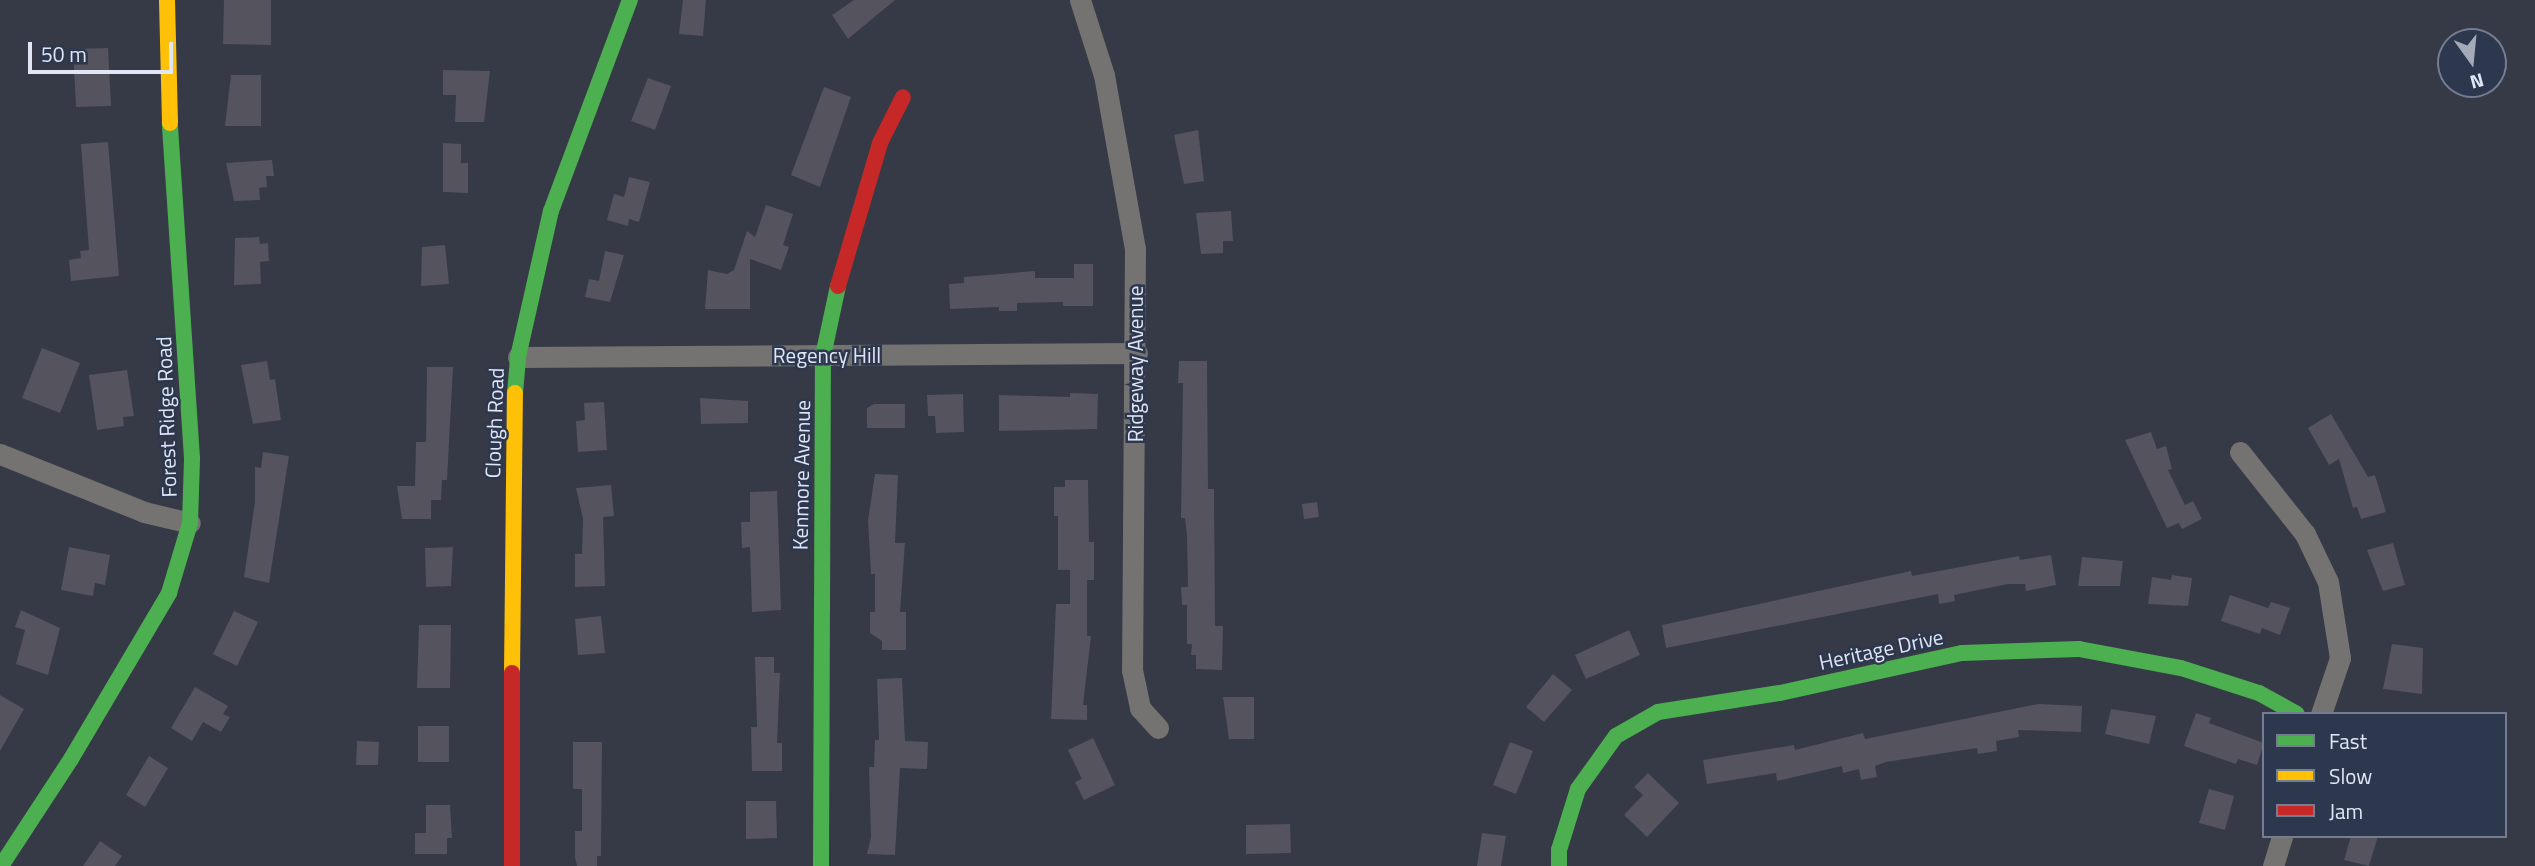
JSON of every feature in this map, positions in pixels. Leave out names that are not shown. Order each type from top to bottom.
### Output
[{"type":"street","name":"Forest Ridge Road","points":[[1,866],[71,758],[169,593],[190,523],[192,458],[168,89],[167,0]]},
{"type":"street","name":"Clough Road","points":[[512,866],[512,440],[518,357],[551,211],[630,0]]},
{"type":"street","name":"Ridgeway Avenue","points":[[1080,0],[1104,75],[1121,158],[1135,249],[1137,353],[1132,670],[1140,708],[1158,728]]},
{"type":"street","name":"Kenmore Avenue","points":[[821,866],[824,356],[847,243],[880,143],[903,97]]},
{"type":"street","name":"Regency Hill","points":[[518,357],[1137,353]]},
{"type":"street","points":[[2240,452],[2305,534],[2328,582],[2340,657],[2322,712]]},
{"type":"street","points":[[0,454],[145,512],[190,523]]},
{"type":"street","name":"Heritage Drive","points":[[1559,866],[1559,850],[1578,789],[1616,737],[1658,712],[1780,693],[1962,653],[2078,649],[2181,668],[2259,693],[2293,712]]},
{"type":"street","points":[[2273,866],[2281,838]]},
{"type":"building","points":[[224,0],[271,0],[271,45],[223,44]]},
{"type":"building","points":[[683,0],[706,0],[703,36],[679,34]]},
{"type":"building","points":[[854,0],[895,0],[848,39],[832,15]]},
{"type":"building","points":[[108,48],[111,106],[76,107],[73,49]]},
{"type":"building","points":[[443,70],[490,71],[484,122],[455,122],[456,95],[443,95]]},
{"type":"building","points":[[231,75],[261,75],[261,126],[225,126]]},
{"type":"building","points":[[648,78],[671,86],[655,130],[631,121]]},
{"type":"building","points":[[824,87],[851,97],[820,187],[791,175]]},
{"type":"building","points":[[1198,130],[1204,181],[1184,184],[1174,135]]},
{"type":"building","points":[[108,142],[119,276],[71,281],[69,260],[81,258],[80,251],[89,250],[81,144]]},
{"type":"building","points":[[443,143],[461,144],[461,163],[468,163],[468,193],[443,192]]},
{"type":"building","points":[[272,160],[274,176],[266,176],[267,187],[259,188],[260,200],[234,201],[226,163]]},
{"type":"building","points":[[629,177],[650,182],[639,222],[629,219],[628,226],[607,220],[614,194],[624,197]]},
{"type":"building","points":[[766,205],[793,214],[783,245],[789,247],[781,270],[750,259],[750,309],[705,309],[708,270],[727,274],[734,270],[747,231],[755,237]]},
{"type":"building","points":[[1231,211],[1233,241],[1223,241],[1223,253],[1201,254],[1196,213]]},
{"type":"building","points":[[259,237],[260,244],[268,243],[269,261],[260,262],[261,284],[234,285],[235,238]]},
{"type":"building","points":[[445,245],[449,284],[421,286],[422,247]]},
{"type":"building","points":[[605,251],[624,255],[610,302],[585,297],[589,279],[599,281]]},
{"type":"building","points":[[1074,264],[1093,264],[1093,306],[1063,306],[1063,302],[1017,303],[1017,311],[999,311],[999,307],[950,309],[949,284],[964,283],[964,277],[1035,271],[1035,278],[1074,278]]},
{"type":"building","points":[[42,348],[80,363],[60,413],[22,398]]},
{"type":"building","points":[[267,361],[270,380],[275,379],[281,420],[253,424],[241,365]]},
{"type":"building","points":[[1179,361],[1207,361],[1208,489],[1214,489],[1215,626],[1223,626],[1222,670],[1196,669],[1196,655],[1191,655],[1192,644],[1187,644],[1187,605],[1182,605],[1181,587],[1188,587],[1187,536],[1185,518],[1181,518],[1183,383],[1178,383]]},
{"type":"building","points":[[427,367],[453,367],[447,480],[442,480],[441,500],[431,500],[431,519],[402,519],[397,486],[415,486],[416,442],[426,442]]},
{"type":"building","points":[[127,370],[134,416],[123,417],[124,426],[97,430],[89,375]]},
{"type":"building","points":[[1070,393],[1098,394],[1097,429],[999,431],[999,395],[1070,397]]},
{"type":"building","points":[[963,394],[964,432],[936,433],[935,416],[928,416],[927,395]]},
{"type":"building","points":[[700,398],[748,401],[748,423],[701,424]]},
{"type":"building","points":[[604,402],[607,450],[578,452],[576,421],[585,420],[584,403]]},
{"type":"building","points":[[874,404],[905,404],[905,428],[867,428],[867,408]]},
{"type":"building","points":[[2331,414],[2368,477],[2375,475],[2386,512],[2361,519],[2357,507],[2353,508],[2339,459],[2329,465],[2308,428]]},
{"type":"building","points":[[2151,432],[2157,449],[2166,446],[2172,469],[2168,470],[2185,505],[2193,501],[2202,519],[2182,529],[2179,523],[2167,528],[2125,440]]},
{"type":"building","points":[[263,452],[289,456],[269,583],[244,577],[255,502],[255,467],[261,468]]},
{"type":"building","points":[[875,474],[898,475],[895,543],[905,543],[900,612],[906,612],[906,650],[882,650],[882,641],[870,633],[870,612],[875,612],[875,574],[871,574],[868,520]]},
{"type":"building","points":[[1065,480],[1088,480],[1089,542],[1094,542],[1094,580],[1087,580],[1087,636],[1091,636],[1083,705],[1087,705],[1087,720],[1051,719],[1056,604],[1070,604],[1070,570],[1058,570],[1058,516],[1054,516],[1054,487],[1065,487]]},
{"type":"building","points":[[611,485],[614,516],[603,517],[605,586],[575,587],[575,554],[582,554],[583,519],[576,488]]},
{"type":"building","points":[[777,491],[781,610],[752,612],[750,547],[742,548],[741,522],[750,522],[750,492]]},
{"type":"building","points":[[1317,502],[1319,517],[1304,519],[1302,504]]},
{"type":"building","points":[[2393,543],[2405,585],[2383,591],[2367,550]]},
{"type":"building","points":[[69,547],[110,555],[105,585],[95,583],[93,596],[61,590]]},
{"type":"building","points":[[453,547],[451,586],[426,587],[425,548]]},
{"type":"building","points":[[2051,555],[2056,585],[2026,591],[2025,584],[2008,584],[1954,595],[1955,601],[1939,604],[1938,594],[1666,648],[1662,625],[1911,571],[1912,576],[2019,556],[2020,560]]},
{"type":"building","points":[[2082,557],[2123,561],[2120,586],[2078,586]]},
{"type":"building","points":[[2172,575],[2192,578],[2188,606],[2148,604],[2152,577],[2171,580]]},
{"type":"building","points":[[2230,595],[2268,608],[2271,602],[2290,608],[2280,635],[2262,628],[2260,634],[2221,621]]},
{"type":"building","points":[[21,610],[60,628],[48,675],[16,664],[25,630],[15,627]]},
{"type":"building","points":[[234,611],[258,622],[237,666],[213,654]]},
{"type":"building","points":[[601,616],[605,653],[578,655],[575,619]]},
{"type":"building","points":[[419,625],[451,625],[450,688],[417,688]]},
{"type":"building","points":[[1629,630],[1640,655],[1586,679],[1575,655]]},
{"type":"building","points":[[2392,644],[2423,648],[2422,694],[2383,689]]},
{"type":"building","points":[[755,657],[774,657],[774,673],[780,673],[777,743],[782,743],[782,771],[752,771],[751,727],[757,727]]},
{"type":"building","points":[[1553,674],[1572,690],[1544,722],[1526,707]]},
{"type":"building","points":[[902,678],[905,741],[928,742],[927,769],[900,768],[895,855],[867,854],[871,837],[869,767],[874,767],[875,740],[879,740],[877,679]]},
{"type":"building","points":[[195,687],[228,706],[223,714],[230,717],[221,732],[203,722],[192,741],[171,728]]},
{"type":"building","points":[[0,695],[24,709],[0,751]]},
{"type":"building","points":[[1223,697],[1254,697],[1254,739],[1229,739]]},
{"type":"building","points":[[2038,704],[2082,706],[2081,732],[2018,730],[2019,737],[1996,741],[1997,751],[1978,754],[1977,748],[1886,762],[1875,766],[1877,777],[1861,780],[1859,769],[1843,773],[1842,766],[1777,781],[1776,773],[1707,784],[1703,760],[1794,745],[1795,750],[1863,733],[1865,739]]},
{"type":"building","points":[[2111,709],[2156,716],[2149,744],[2105,734]]},
{"type":"building","points":[[2196,713],[2211,718],[2209,723],[2262,742],[2257,765],[2238,759],[2236,764],[2184,746]]},
{"type":"building","points":[[418,726],[449,726],[449,762],[418,762]]},
{"type":"building","points":[[1093,738],[1115,785],[1084,800],[1075,782],[1082,779],[1068,750]]},
{"type":"building","points":[[357,741],[379,742],[378,765],[356,765]]},
{"type":"building","points":[[573,742],[602,742],[601,856],[597,856],[597,866],[577,866],[575,857],[575,831],[582,831],[582,789],[573,789]]},
{"type":"building","points":[[1510,742],[1533,751],[1516,794],[1493,785]]},
{"type":"building","points":[[149,756],[168,768],[145,807],[126,795]]},
{"type":"building","points":[[1648,773],[1679,803],[1647,837],[1624,815],[1643,795],[1634,787]]},
{"type":"building","points":[[2209,789],[2234,796],[2225,830],[2199,823]]},
{"type":"building","points":[[746,801],[776,801],[777,838],[746,839]]},
{"type":"building","points":[[426,805],[450,805],[452,838],[447,838],[447,854],[415,854],[415,833],[426,833]]},
{"type":"building","points":[[1290,824],[1291,853],[1246,854],[1246,825]]},
{"type":"building","points":[[1482,833],[1506,836],[1501,866],[1477,866]]},
{"type":"building","points":[[2350,838],[2377,838],[2369,866],[2344,860]]},
{"type":"building","points":[[100,841],[122,856],[115,866],[83,866]]},
{"type":"traffic: fast","points":[[515,393],[518,357],[551,211],[630,0]]},
{"type":"traffic: fast","points":[[1,866],[71,759],[169,593],[190,523],[192,458],[170,123]]},
{"type":"traffic: fast","points":[[821,866],[823,356],[838,286]]},
{"type":"traffic: fast","points":[[1559,866],[1559,850],[1578,789],[1616,736],[1658,712],[1780,693],[1962,653],[2079,649],[2181,668],[2259,693],[2293,712]]},
{"type":"traffic: slow","points":[[167,0],[170,123]]},
{"type":"traffic: slow","points":[[512,673],[515,393]]},
{"type":"traffic: jam","points":[[838,286],[880,143],[903,97]]},
{"type":"traffic: jam","points":[[512,673],[512,866]]}]
